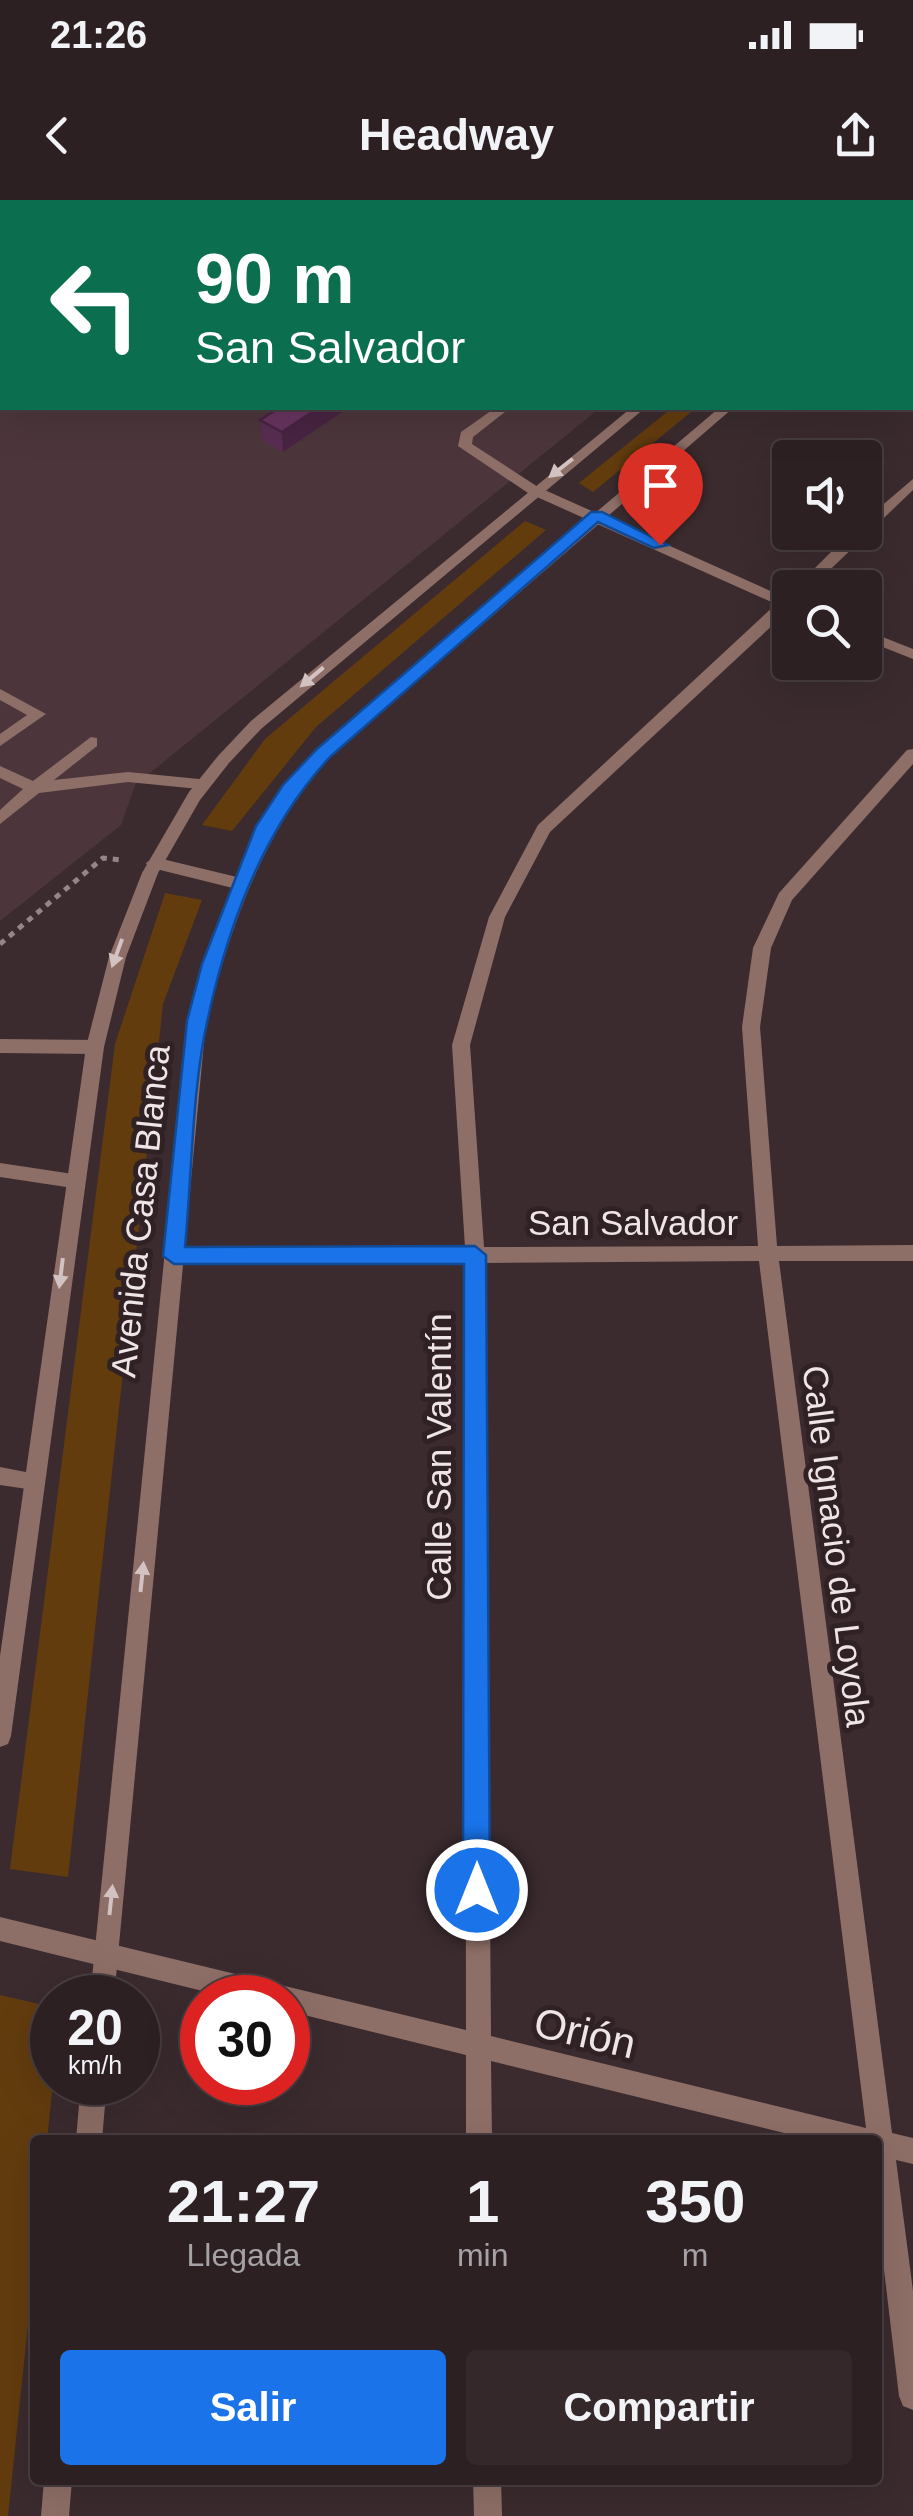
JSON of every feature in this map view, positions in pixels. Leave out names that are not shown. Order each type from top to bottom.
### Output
[{"type":"street","points":[[501,410],[466,436],[465,446],[533,490],[772,594]]},
{"type":"street","name":"Avenida Casa Blanca","points":[[0,1736],[73,1181],[95,1047],[112,964],[154,862],[199,784],[256,725],[533,490],[635,410]]},
{"type":"street","name":"Avenida Casa Blanca","points":[[104,1975],[197,1021],[241,884],[266,826],[290,789],[324,753],[724,410]]},
{"type":"street","points":[[882,512],[913,483]]},
{"type":"street","points":[[821,570],[842,550]]},
{"type":"street","name":"Calle San Valentín","points":[[479,2135],[475,1255],[461,1045],[497,917],[544,829],[772,618]]},
{"type":"street","points":[[882,642],[913,654]]},
{"type":"street","points":[[0,694],[38,714],[0,740]]},
{"type":"street","points":[[0,819],[91,742]]},
{"type":"street","name":"Calle Ignacio de Loyola","points":[[873,2135],[768,1254],[751,1027],[762,948],[785,896],[913,754]]},
{"type":"street","points":[[0,770],[34,788],[128,777],[199,784]]},
{"type":"street","points":[[154,862],[241,884]]},
{"type":"street","points":[[0,1046],[95,1047]]},
{"type":"street","points":[[0,1170],[73,1181]]},
{"type":"street","name":"San Salvador","points":[[174,1256],[913,1253]]},
{"type":"street","points":[[0,1476],[34,1481]]},
{"type":"street","name":"Orión","points":[[0,1929],[197,1975]]},
{"type":"street","name":"Orión","points":[[310,2005],[477,2049],[844,2135]]},
{"type":"street","points":[[89,2135],[92,2105]]},
{"type":"street","name":"Orión","points":[[882,2144],[913,2151]]},
{"type":"street","name":"Calle Ignacio de Loyola","points":[[882,2194],[913,2396]]},
{"type":"street","points":[[55,2516],[58,2485]]},
{"type":"street","points":[[487,2485],[488,2516]]},
{"type":"path","points":[[0,944],[103,858],[154,862]]},
{"type":"shaded area","points":[[0,410],[598,410],[135,785],[121,825],[0,921]]},
{"type":"shaded area","points":[[670,410],[694,410],[593,492],[579,483]]},
{"type":"shaded area","points":[[525,521],[546,530],[316,727],[232,831],[202,825],[265,739]]},
{"type":"shaded area","points":[[165,893],[202,900],[163,1004],[68,1877],[10,1869],[115,1044]]},
{"type":"shaded area","points":[[0,1995],[30,2002],[30,2105],[51,2105],[48,2135],[30,2135],[30,2305],[8,2516],[0,2516]]},
{"type":"building","points":[[276,410],[315,410],[282,432],[260,420]]},
{"type":"route","points":[[477,1890],[475,1255],[174,1256],[197,1021],[212,964],[266,826],[290,789],[324,753],[597,516],[660,545]]}]
